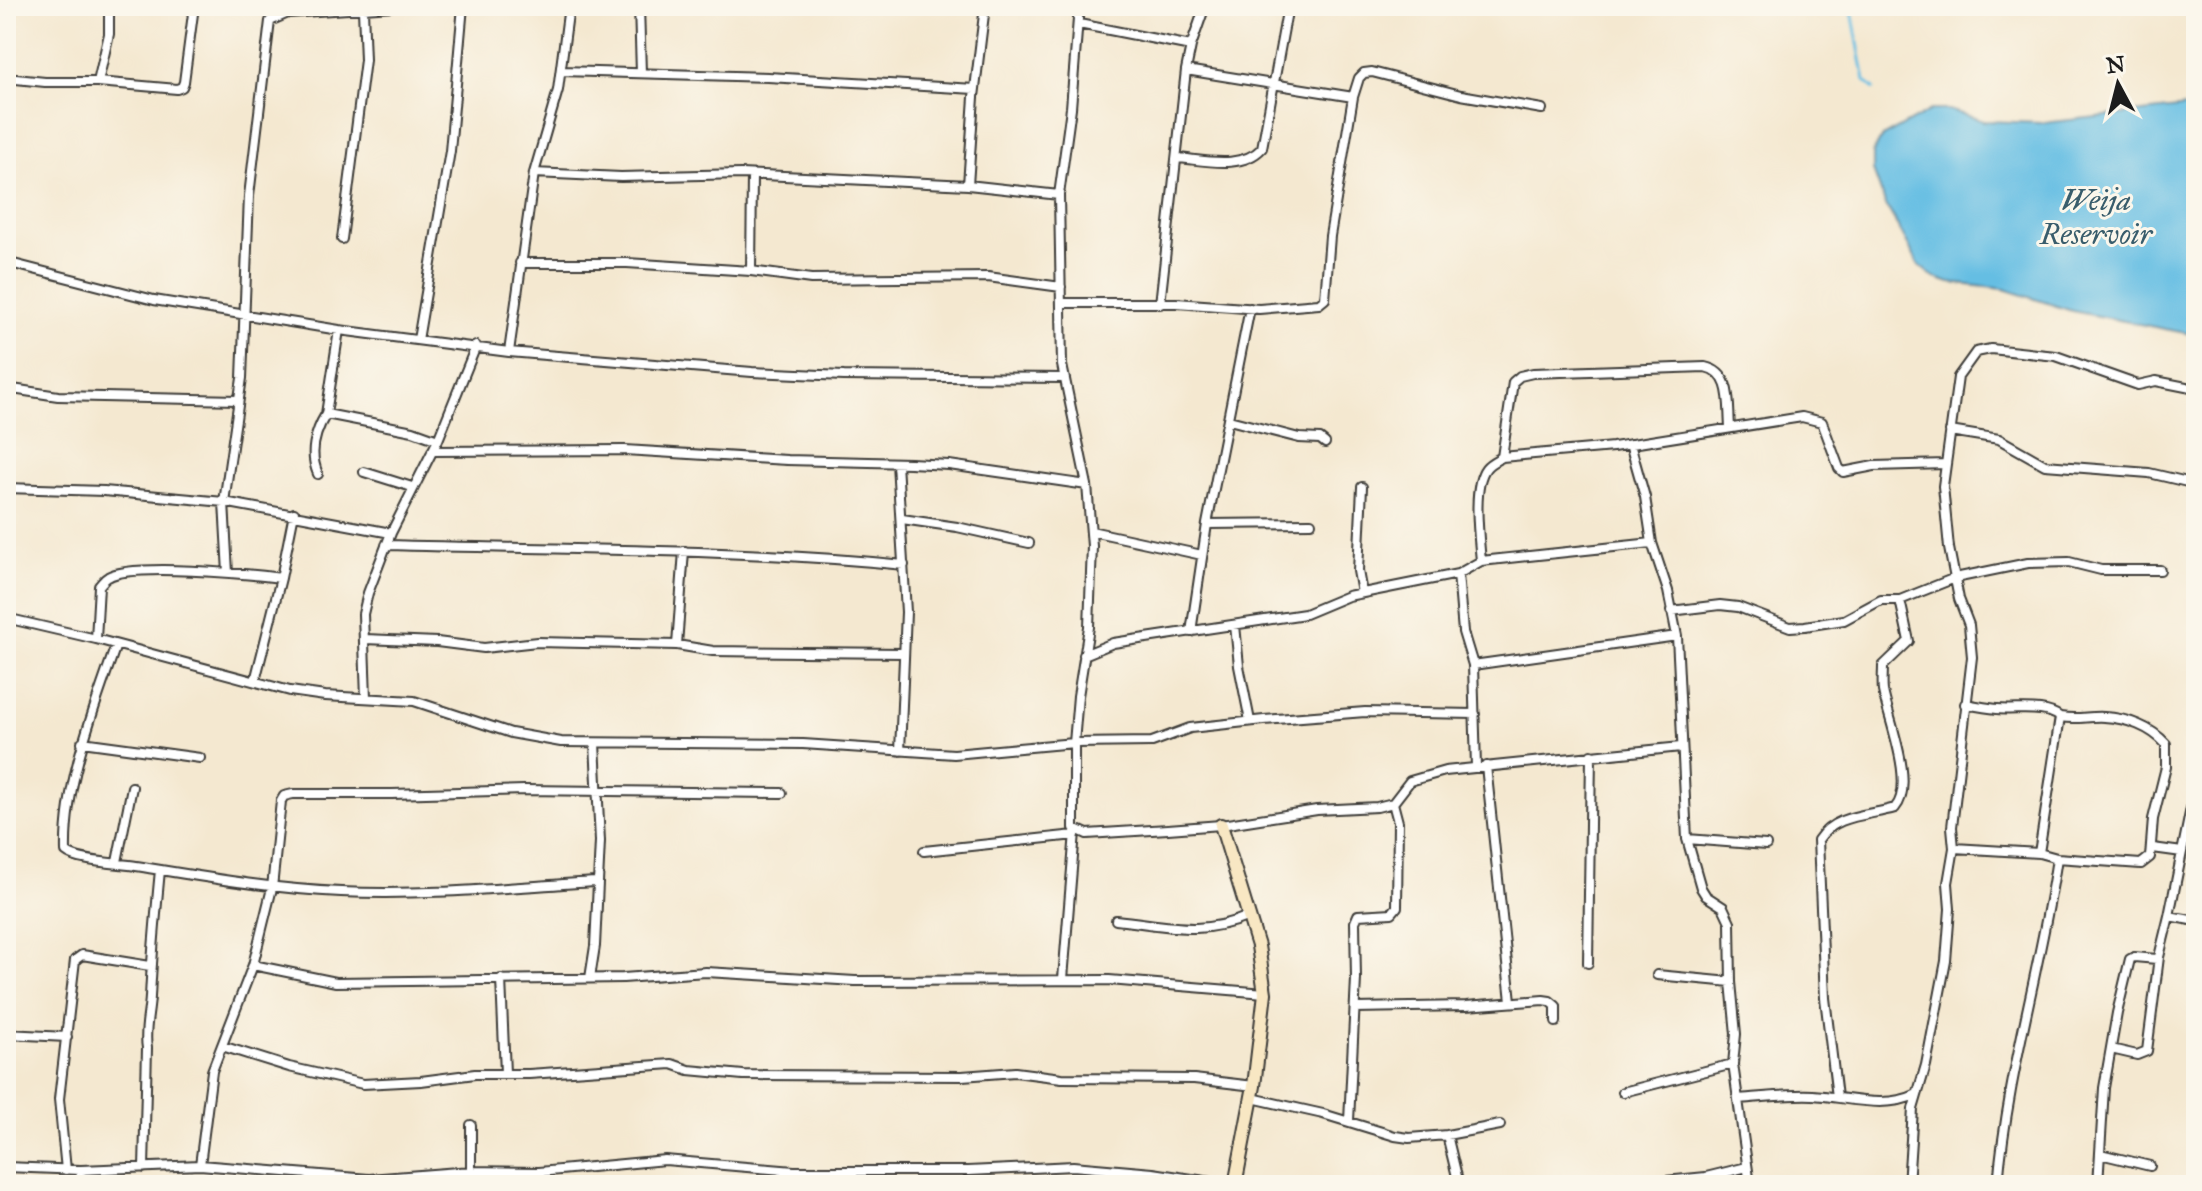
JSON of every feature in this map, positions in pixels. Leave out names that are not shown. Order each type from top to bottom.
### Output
[{"type":"street","points":[[98,82],[109,34],[109,6]]},
{"type":"street","points":[[6,78],[167,89],[182,87],[194,6]]},
{"type":"street","points":[[228,573],[224,502],[242,378],[249,196],[270,21],[288,13],[393,6]]},
{"type":"street","points":[[418,340],[450,151],[463,6]]},
{"type":"street","points":[[509,352],[534,173],[562,71],[569,6]]},
{"type":"street","points":[[639,6],[641,73]]},
{"type":"street","points":[[968,185],[985,6]]},
{"type":"street","points":[[1063,979],[1075,831],[1074,743],[1089,627],[1091,531],[1087,485],[1064,378],[1061,303],[1059,195],[1079,6]]},
{"type":"street","points":[[1160,304],[1186,70],[1205,6]]},
{"type":"street","points":[[1177,158],[1245,161],[1262,148],[1288,6]]},
{"type":"street","points":[[342,239],[364,80],[363,9]]},
{"type":"street","points":[[1079,24],[1191,46]]},
{"type":"street","points":[[1186,70],[1353,97]]},
{"type":"street","points":[[562,71],[768,77],[975,89]]},
{"type":"street","points":[[1061,303],[1250,308],[1311,307],[1319,304],[1325,299],[1330,236],[1353,97],[1359,78],[1364,73],[1372,72],[1461,95],[1542,109]]},
{"type":"street","points":[[534,173],[621,177],[729,174],[968,185],[1059,195]]},
{"type":"street","points":[[751,271],[752,176]]},
{"type":"street","points":[[6,262],[154,300],[339,330],[509,352],[752,372],[1064,378]]},
{"type":"street","points":[[520,263],[627,263],[751,271],[811,279],[988,277],[1061,287]]},
{"type":"street","points":[[1191,632],[1207,524],[1250,308]]},
{"type":"street","points":[[318,474],[314,466],[314,443],[326,414],[339,330]]},
{"type":"street","points":[[366,698],[365,604],[391,533],[438,440],[476,346]]},
{"type":"street","points":[[1908,1185],[1913,1109],[1926,1065],[1946,961],[1950,909],[1948,883],[1954,848],[1952,827],[1972,657],[1969,625],[1959,599],[1944,510],[1943,486],[1958,377],[1976,352],[1984,350],[2056,356],[2138,385],[2156,381],[2196,389]]},
{"type":"street","points":[[1502,457],[1513,382],[1520,376],[1533,373],[1629,368],[1716,369],[1726,381],[1730,427]]},
{"type":"street","points":[[6,388],[58,396],[238,400]]},
{"type":"street","points":[[326,414],[402,429],[438,440]]},
{"type":"street","points":[[1481,561],[1480,480],[1487,466],[1502,457],[1630,444],[1786,417],[1815,418],[1822,422],[1834,457],[1843,472],[1874,466],[1946,464]]},
{"type":"street","points":[[1229,420],[1299,438],[1320,439],[1325,443]]},
{"type":"street","points":[[1950,431],[1999,439],[2045,465],[2149,473],[2196,484]]},
{"type":"street","points":[[1630,444],[1677,636],[1687,839],[1701,888],[1706,896],[1723,907],[1730,922],[1736,1034],[1733,1064],[1750,1185]]},
{"type":"street","points":[[432,451],[625,450],[787,460],[949,465],[1087,485]]},
{"type":"street","points":[[897,463],[906,612],[900,751]]},
{"type":"street","points":[[364,472],[412,487]]},
{"type":"street","points":[[1362,487],[1358,571],[1362,593]]},
{"type":"street","points":[[6,488],[104,491],[224,502],[391,533]]},
{"type":"street","points":[[255,681],[294,513]]},
{"type":"street","points":[[902,519],[1029,543]]},
{"type":"street","points":[[1207,524],[1311,523]]},
{"type":"street","points":[[1091,531],[1202,555]]},
{"type":"street","points":[[1084,655],[1113,643],[1305,614],[1324,604],[1362,593],[1458,574],[1481,561],[1652,543]]},
{"type":"street","points":[[386,545],[684,551],[904,565]]},
{"type":"street","points":[[677,645],[684,551]]},
{"type":"street","points":[[1671,611],[1720,605],[1738,607],[1790,627],[1832,624],[1881,600],[1900,600],[1955,578],[2048,562],[2069,562],[2101,570],[2160,570]]},
{"type":"street","points":[[96,639],[99,586],[108,577],[144,572],[228,573],[281,578]]},
{"type":"street","points":[[1458,574],[1463,632],[1473,665],[1476,767]]},
{"type":"street","points":[[1837,1097],[1825,998],[1818,840],[1829,827],[1844,819],[1895,808],[1900,802],[1902,784],[1898,742],[1882,687],[1883,666],[1909,641],[1900,600]]},
{"type":"street","points":[[6,618],[290,691],[425,704],[470,721],[532,738],[595,743],[776,743],[954,754],[1074,743],[1152,742],[1190,728],[1365,712],[1475,714]]},
{"type":"street","points":[[1235,625],[1250,721]]},
{"type":"street","points":[[1473,665],[1677,636]]},
{"type":"street","points":[[365,639],[437,642],[484,648],[537,642],[677,645],[713,651],[904,653]]},
{"type":"street","points":[[116,645],[82,742],[67,825],[66,852],[72,858],[117,862],[272,888],[392,893],[596,882]]},
{"type":"street","points":[[1954,848],[2141,864],[2150,857],[2153,848],[2153,819],[2166,767],[2166,744],[2155,732],[2129,722],[2102,716],[2078,720],[2038,710],[1965,704]]},
{"type":"street","points":[[2039,853],[2060,717]]},
{"type":"street","points":[[82,742],[200,758]]},
{"type":"street","points":[[590,978],[595,946],[600,841],[595,743]]},
{"type":"street","points":[[924,851],[1075,831],[1098,834],[1221,825],[1317,810],[1377,807],[1393,803],[1410,781],[1431,773],[1681,747]]},
{"type":"street","points":[[1588,963],[1591,755]]},
{"type":"street","points":[[1486,766],[1511,1001]]},
{"type":"street","points":[[117,862],[132,787]]},
{"type":"street","points":[[200,1165],[212,1071],[253,965],[272,888],[284,796],[596,790],[782,793]]},
{"type":"street","points":[[1349,1121],[1355,935],[1358,915],[1392,913],[1397,907],[1398,834],[1397,810],[1393,803]]},
{"type":"street","points":[[2111,1049],[2137,1055],[2147,1051],[2159,957],[2191,808]]},
{"type":"street","points":[[6,1167],[81,1170],[200,1165],[369,1179],[471,1171],[539,1172],[665,1160],[782,1170],[968,1171],[1073,1166],[1153,1173],[1233,1185],[1253,1092],[1265,993],[1258,946],[1221,825]]},
{"type":"street","points":[[1687,839],[1766,845]]},
{"type":"street","points":[[2153,848],[2182,852]]},
{"type":"street","points":[[1998,1185],[2005,1113],[2052,897],[2057,858]]},
{"type":"street","points":[[144,1168],[145,1036],[160,870]]},
{"type":"street","points":[[1116,920],[1183,930],[1235,922],[1249,916]]},
{"type":"street","points":[[2169,916],[2196,921]]},
{"type":"street","points":[[66,1170],[59,1099],[74,965],[78,956],[82,955],[150,966]]},
{"type":"street","points":[[2098,1185],[2104,1088],[2130,959],[2159,957]]},
{"type":"street","points":[[253,965],[336,982],[590,978],[706,972],[855,981],[1063,979],[1265,993]]},
{"type":"street","points":[[1657,975],[1731,982]]},
{"type":"street","points":[[501,979],[505,1073]]},
{"type":"street","points":[[1355,1008],[1550,1001],[1556,1006],[1556,1022]]},
{"type":"street","points":[[6,1034],[67,1037]]},
{"type":"street","points":[[222,1046],[289,1067],[363,1084],[672,1064],[689,1070],[743,1075],[951,1076],[1015,1072],[1062,1078],[1194,1079],[1253,1092],[1409,1138],[1447,1135],[1500,1125]]},
{"type":"street","points":[[1623,1092],[1733,1064]]},
{"type":"street","points":[[1738,1099],[1810,1095],[1882,1101],[1906,1099],[1917,1094]]},
{"type":"street","points":[[471,1125],[471,1171]]},
{"type":"street","points":[[1447,1135],[1459,1185]]},
{"type":"street","points":[[2100,1154],[2150,1166]]},
{"type":"street","points":[[1625,1185],[1683,1182],[1747,1167]]},
{"type":"street","points":[[80,1185],[81,1170]]},
{"type":"street","points":[[782,1170],[782,1185]]},
{"type":"water","name":"Weija Reservoir","points":[[2196,106],[2196,335],[2072,311],[2004,289],[1950,283],[1933,277],[1919,265],[1885,203],[1873,170],[1873,153],[1882,137],[1931,110],[1949,110],[1984,121],[2043,123]]},
{"type":"waterway","points":[[1855,6],[1852,11],[1865,81],[1874,89]]}]
